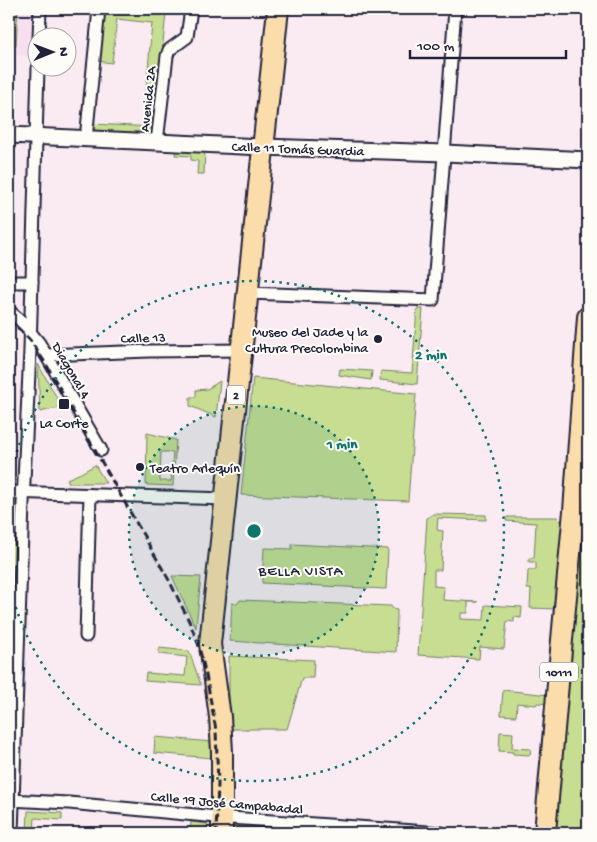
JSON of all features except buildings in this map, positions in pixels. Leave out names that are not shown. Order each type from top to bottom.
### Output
[{"type":"highway","name":"2","points":[[222,825],[222,752],[210,644],[278,9]]},
{"type":"highway","name":"10111","points":[[545,833],[559,672],[581,512],[588,317]]},
{"type":"street","points":[[39,28],[40,9]]},
{"type":"street","points":[[86,139],[100,9]]},
{"type":"street","name":"Avenida 2A","points":[[157,142],[167,56],[169,50],[187,37],[191,9]]},
{"type":"street","points":[[247,293],[433,300],[455,9]]},
{"type":"street","points":[[12,833],[11,800],[31,332],[38,78]]},
{"type":"street","name":"Calle 11 Tomás Guardia","points":[[9,135],[588,160]]},
{"type":"street","points":[[9,282],[32,282]]},
{"type":"street","name":"Diagonal 4","points":[[9,311],[21,321],[39,343],[101,450]]},
{"type":"street","name":"Calle 13","points":[[46,355],[242,350]]},
{"type":"street","points":[[9,492],[226,499]]},
{"type":"street","points":[[86,636],[90,495]]},
{"type":"street","name":"Calle 19 José Campabadal","points":[[11,800],[69,803],[222,825],[442,833]]},
{"type":"shaded area","points":[[9,9],[36,9],[35,28],[28,28],[28,57],[9,55]]},
{"type":"green space","points":[[9,9],[18,9],[16,45],[9,45]]},
{"type":"green space","points":[[104,9],[166,13],[158,93],[146,92],[152,23],[117,19],[112,63],[97,61]]},
{"type":"green space","points":[[91,124],[155,127],[153,131],[147,133],[97,131]]},
{"type":"green space","points":[[176,149],[205,150],[204,174],[197,174],[198,161],[191,160],[191,156],[175,155]]},
{"type":"green space","points":[[417,309],[423,309],[417,384],[380,380],[381,371],[412,373]]},
{"type":"green space","points":[[38,364],[62,407],[40,412]]},
{"type":"green space","points":[[340,369],[372,371],[371,380],[339,375]]},
{"type":"green space","points":[[253,378],[416,394],[408,501],[241,495]]},
{"type":"green space","points":[[220,381],[216,417],[190,406],[190,397],[196,397],[196,390],[207,389]]},
{"type":"green space","points":[[147,433],[176,440],[173,486],[146,485]],"holes":[[[161,452],[173,452],[171,481],[160,481]]]},
{"type":"green space","points":[[95,465],[106,483],[69,483],[67,479]]},
{"type":"green space","points":[[9,498],[16,499],[13,626],[9,626]]},
{"type":"green space","points":[[433,514],[486,515],[486,520],[438,518],[437,530],[443,531],[441,570],[434,570],[434,586],[444,587],[443,600],[478,602],[468,602],[468,613],[461,613],[461,619],[484,620],[485,605],[522,607],[521,618],[514,617],[514,622],[507,621],[504,649],[480,647],[479,659],[418,655],[427,518]]},
{"type":"green space","points":[[507,517],[557,517],[563,523],[557,609],[530,608],[531,589],[527,589],[528,570],[536,570],[536,562],[529,562],[529,558],[534,558],[536,523],[506,521]]},
{"type":"green space","points":[[588,525],[588,833],[559,831],[556,827],[583,529]]},
{"type":"green space","points":[[292,544],[388,549],[386,589],[262,583],[264,548],[292,549]]},
{"type":"green space","points":[[172,576],[201,577],[196,628],[193,622]]},
{"type":"green space","points":[[240,600],[391,606],[397,610],[396,652],[230,641],[232,603],[237,604]]},
{"type":"green space","points":[[9,636],[13,636],[9,767]]},
{"type":"green space","points":[[159,648],[189,651],[201,685],[145,681],[146,673],[185,676],[187,657],[159,654]]},
{"type":"green space","points":[[229,656],[314,660],[313,678],[302,678],[287,729],[229,729]]},
{"type":"green space","points":[[503,690],[549,695],[548,704],[517,703],[516,716],[501,715]]},
{"type":"green space","points":[[500,732],[513,733],[512,748],[531,749],[530,755],[499,751]]},
{"type":"green space","points":[[155,737],[212,742],[212,758],[154,753]]},
{"type":"green space","points":[[28,811],[62,813],[62,820],[35,818],[34,833],[27,833]]},
{"type":"green space","points":[[191,822],[208,824],[206,833],[190,833]]},
{"type":"green space","points":[[229,824],[267,826],[267,830],[238,829],[238,833],[227,833]]},
{"type":"railway","points":[[9,319],[30,340],[46,364],[170,582],[198,643],[216,730],[218,784],[216,833]]},
{"type":"place","name":"Museo del Jade y la Cultura Precolombina","points":[[378,339]]},
{"type":"place","name":"La Corte","points":[[64,404]]},
{"type":"place","name":"Teatro Arlequín","points":[[140,467]]},
{"type":"district","name":"BELLA VISTA","points":[[301,570]]}]
